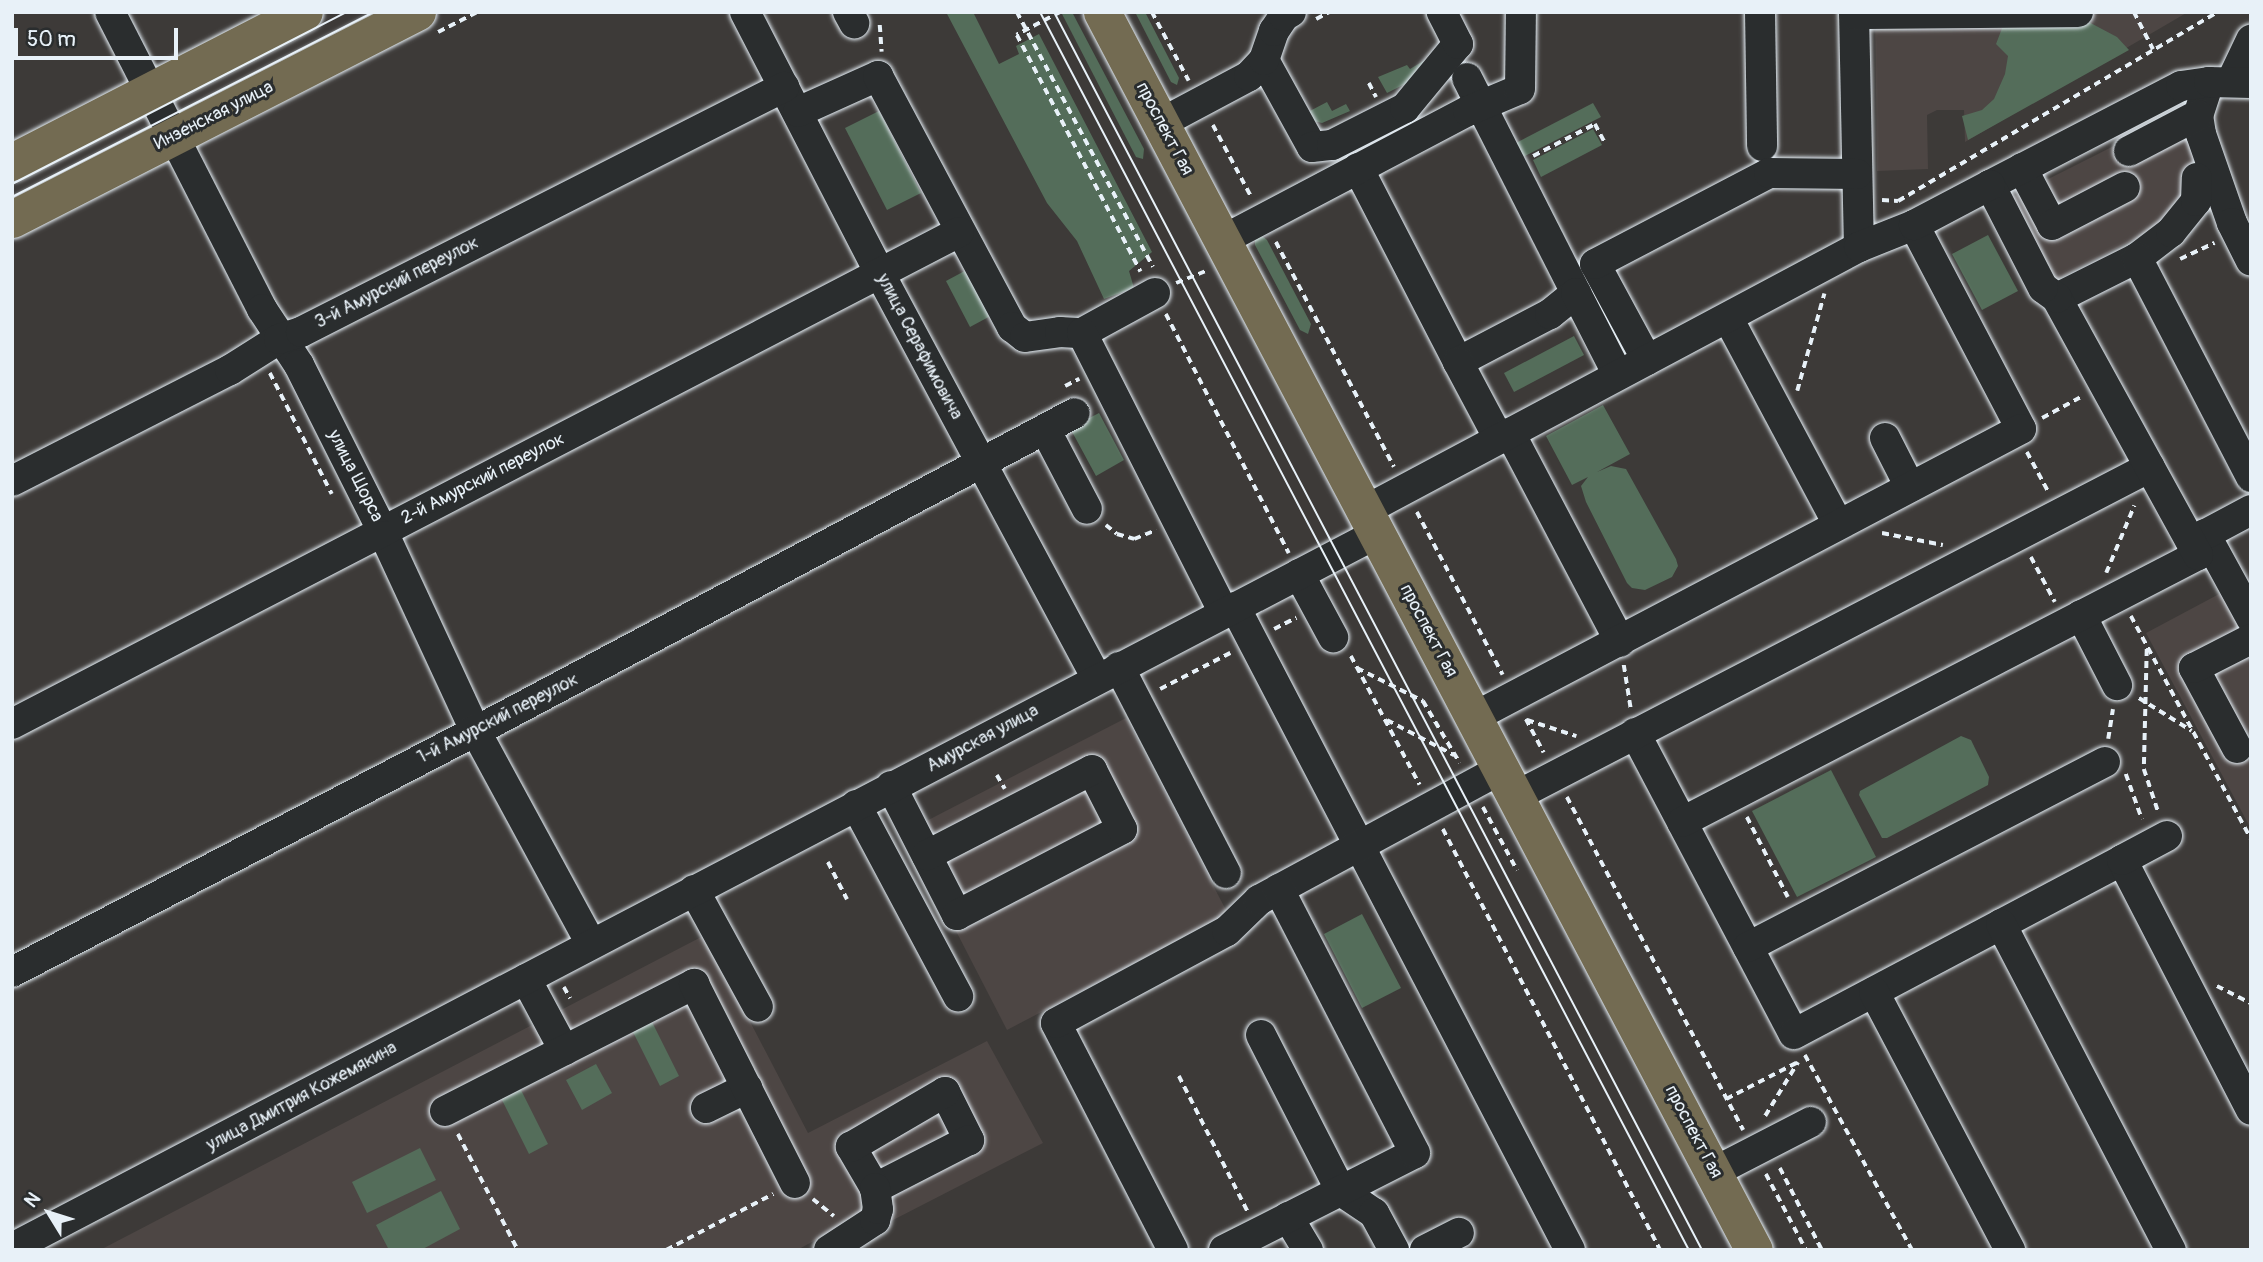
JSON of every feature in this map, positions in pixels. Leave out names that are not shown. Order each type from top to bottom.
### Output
[{"type":"main road","points":[[12,162],[304,12]]},
{"type":"main road","name":"Инзенская улица","points":[[12,219],[417,12]]},
{"type":"main road","name":"проспект Гая","points":[[1102,12],[1754,1250]]},
{"type":"street","name":"улица Щорса","points":[[110,12],[174,136],[269,345],[299,365],[382,530],[475,730],[591,944]]},
{"type":"street","name":"улица Серафимовича","points":[[746,12],[880,274],[982,463],[1226,873]]},
{"type":"street","points":[[1264,60],[1312,147],[1332,145],[1405,108],[1458,44],[1442,12]]},
{"type":"street","points":[[1223,240],[1480,105],[1520,89],[1521,12]]},
{"type":"street","points":[[1760,12],[1762,146]]},
{"type":"street","points":[[1859,247],[1864,187],[1854,13],[2078,12]]},
{"type":"street","points":[[1161,123],[1249,76],[1264,60],[1274,31],[1286,13]]},
{"type":"street","points":[[2129,151],[2199,115],[2230,82],[2251,40]]},
{"type":"street","name":"3-й Амурский переулок","points":[[12,481],[230,370],[269,345],[791,99],[878,76]]},
{"type":"street","points":[[878,76],[1012,327],[1025,337],[1060,332],[1082,333],[1155,293]]},
{"type":"street","points":[[1467,78],[1618,375]]},
{"type":"street","name":"Амурская улица","points":[[591,944],[1299,574],[1370,522],[1405,489],[1859,247],[1914,225],[2170,91],[2230,82]]},
{"type":"street","points":[[2199,115],[2201,134],[2236,232],[2251,261]]},
{"type":"street","points":[[1358,168],[1458,362],[1505,436],[1620,642]]},
{"type":"street","points":[[2022,168],[2052,225],[2126,187]]},
{"type":"street","points":[[1647,360],[1595,264],[1769,173],[1864,187]]},
{"type":"street","points":[[2057,298],[2141,267],[2196,201],[2197,178]]},
{"type":"street","points":[[1990,185],[2043,288],[2057,298],[2150,467],[2251,618]]},
{"type":"street","points":[[1474,717],[1521,708],[1620,642],[2019,430],[1914,225]]},
{"type":"street","name":"2-й Амурский переулок","points":[[12,724],[960,232]]},
{"type":"street","points":[[2141,267],[2251,477]]},
{"type":"street","points":[[1458,362],[1550,314],[1576,293]]},
{"type":"street","points":[[1728,318],[1838,524]]},
{"type":"street","points":[[1082,333],[1177,521],[1359,846],[1570,1250]]},
{"type":"street","name":"1-й Амурский переулок","points":[[12,972],[1075,413]]},
{"type":"street","points":[[1045,429],[1087,509]]},
{"type":"street","points":[[1885,438],[1910,487]]},
{"type":"street","points":[[1173,1250],[1056,1023],[1227,931],[1259,900],[1432,807],[1509,783],[1556,775],[2150,467]]},
{"type":"street","points":[[2198,538],[2251,510]]},
{"type":"street","points":[[1682,822],[2197,555],[2198,538]]},
{"type":"street","points":[[1299,574],[1339,642]]},
{"type":"street","points":[[2079,616],[2117,685]]},
{"type":"street","points":[[2236,748],[2194,668],[2251,639]]},
{"type":"street","points":[[1635,733],[1800,1051],[1874,992],[2144,849],[2251,1110]]},
{"type":"street","points":[[1748,947],[2113,752]]},
{"type":"street","points":[[891,786],[957,915],[1122,829],[1092,770],[927,855]]},
{"type":"street","points":[[856,805],[958,996]]},
{"type":"street","points":[[1224,1250],[1415,1153],[1279,889]]},
{"type":"street","points":[[694,890],[758,1007]]},
{"type":"street","points":[[2001,924],[2171,1250]]},
{"type":"street","name":"улица Дмитрия Кожемякина","points":[[12,1248],[591,944]]},
{"type":"street","points":[[526,979],[564,1050]]},
{"type":"street","points":[[445,1111],[694,984],[795,1183]]},
{"type":"street","points":[[1874,992],[2010,1250]]},
{"type":"street","points":[[1261,1035],[1341,1191],[1374,1213],[1394,1250]]},
{"type":"street","points":[[706,1108],[747,1088]]},
{"type":"street","points":[[1714,1172],[1757,1146],[1811,1122]]},
{"type":"street","points":[[828,1250],[875,1220],[878,1209],[875,1188]]},
{"type":"street","points":[[1288,1217],[1308,1250]]},
{"type":"street","points":[[1425,1250],[1459,1233]]},
{"type":"path","points":[[1017,12],[1154,269],[1155,293]]},
{"type":"path","points":[[1061,12],[1017,35],[1144,278],[1155,293],[1299,574]]},
{"type":"path","points":[[2134,12],[2153,49]]},
{"type":"path","points":[[1864,187],[1898,201],[2217,12]]},
{"type":"path","points":[[861,16],[883,67],[878,76]]},
{"type":"path","points":[[1527,159],[1594,124],[1605,143]]},
{"type":"path","points":[[1263,218],[1726,1099],[1822,1250]]},
{"type":"path","points":[[2141,267],[2236,232]]},
{"type":"path","points":[[1787,426],[1826,286]]},
{"type":"path","points":[[269,345],[334,496]]},
{"type":"path","points":[[2060,513],[2019,430],[2103,385]]},
{"type":"path","points":[[2019,534],[2079,616],[2150,467]]},
{"type":"path","points":[[1087,509],[1117,534],[1134,539],[1177,521]]},
{"type":"path","points":[[1838,524],[1983,553]]},
{"type":"path","points":[[2120,595],[2251,839]]},
{"type":"path","points":[[1339,642],[1357,668],[1432,807],[1660,1250]]},
{"type":"path","points":[[1620,642],[1635,733]]},
{"type":"path","points":[[2144,849],[2148,647]]},
{"type":"path","points":[[1357,668],[1423,701]]},
{"type":"path","points":[[2144,849],[2143,814],[2113,752],[2117,685],[2192,731]]},
{"type":"path","points":[[1521,708],[1608,747]]},
{"type":"path","points":[[1384,719],[1456,756]]},
{"type":"path","points":[[1735,793],[1799,920]]},
{"type":"path","points":[[828,862],[847,899]]},
{"type":"path","points":[[1726,1099],[1800,1051]]},
{"type":"path","points":[[1800,1051],[1757,1146],[1806,1250]]},
{"type":"path","points":[[1800,1051],[1912,1250]]},
{"type":"path","points":[[1179,1076],[1259,1232]]},
{"type":"path","points":[[445,1111],[518,1250]]},
{"type":"path","points":[[666,1250],[795,1183],[858,1233]]},
{"type":"shaded area","points":[[1875,12],[2188,12],[1965,142],[1964,110],[1937,110],[1927,115],[1928,169],[1877,171]]},
{"type":"shaded area","points":[[2187,109],[2227,191],[2044,286],[2001,203]]},
{"type":"shaded area","points":[[2251,577],[2251,829],[2146,633]]},
{"type":"shaded area","points":[[1126,718],[1228,914],[1007,1030],[905,832]]},
{"type":"shaded area","points":[[705,935],[808,1133],[987,1041],[1043,1143],[862,1236],[853,1220],[797,1250],[100,1250]]},
{"type":"green space","points":[[946,12],[973,12],[999,64],[1019,54],[1016,46],[1039,34],[1152,252],[1129,271],[1134,288],[1104,299],[1077,241],[1047,203]]},
{"type":"green space","points":[[1061,12],[1072,12],[1144,149],[1143,159],[1136,157]]},
{"type":"green space","points":[[1135,12],[1145,12],[1179,78],[1177,85],[1171,82]]},
{"type":"green space","points":[[2006,18],[2083,19],[2117,37],[2129,50],[1968,140],[1962,116],[1982,110],[1994,99],[2005,74],[2008,56],[1996,44]]},
{"type":"green space","points":[[1425,60],[1407,83],[1387,93],[1378,77],[1407,65],[1410,69]]},
{"type":"green space","points":[[1327,102],[1332,111],[1346,104],[1350,111],[1322,123],[1314,121],[1306,113]]},
{"type":"green space","points":[[1593,103],[1601,117],[1523,157],[1516,143]]},
{"type":"green space","points":[[879,111],[921,193],[887,210],[845,128]]},
{"type":"green space","points":[[1593,129],[1602,145],[1541,177],[1533,160]]},
{"type":"green space","points":[[1261,235],[1267,240],[1311,324],[1308,334],[1300,330],[1255,245],[1255,238]]},
{"type":"green space","points":[[1988,235],[2018,291],[1982,310],[1952,254]]},
{"type":"green space","points":[[972,267],[996,313],[970,327],[946,281]]},
{"type":"green space","points":[[1574,336],[1584,355],[1514,392],[1504,373]]},
{"type":"green space","points":[[1603,405],[1630,454],[1597,472],[1611,466],[1626,469],[1678,566],[1672,577],[1645,590],[1632,588],[1627,583],[1586,502],[1581,486],[1588,477],[1572,485],[1546,436]]},
{"type":"green space","points":[[1099,413],[1124,460],[1096,476],[1070,428]]},
{"type":"green space","points":[[1961,736],[1971,740],[1989,777],[1988,785],[1887,838],[1882,838],[1859,795],[1860,791]]},
{"type":"green space","points":[[1831,770],[1876,857],[1797,897],[1752,811]]},
{"type":"green space","points":[[1362,914],[1401,988],[1362,1008],[1324,934]]},
{"type":"green space","points":[[649,1016],[679,1076],[660,1086],[630,1026]]},
{"type":"green space","points":[[596,1064],[612,1093],[582,1110],[566,1080]]},
{"type":"green space","points":[[518,1084],[548,1144],[529,1154],[499,1094]]},
{"type":"green space","points":[[420,1148],[436,1180],[367,1213],[352,1182]]},
{"type":"green space","points":[[441,1191],[460,1229],[421,1250],[389,1250],[376,1225]]},
{"type":"tram line","points":[[12,184],[347,12]]},
{"type":"tram line","points":[[12,197],[374,12]]},
{"type":"tram line","points":[[1040,12],[1689,1250]]},
{"type":"tram line","points":[[1054,12],[1702,1250]]}]
